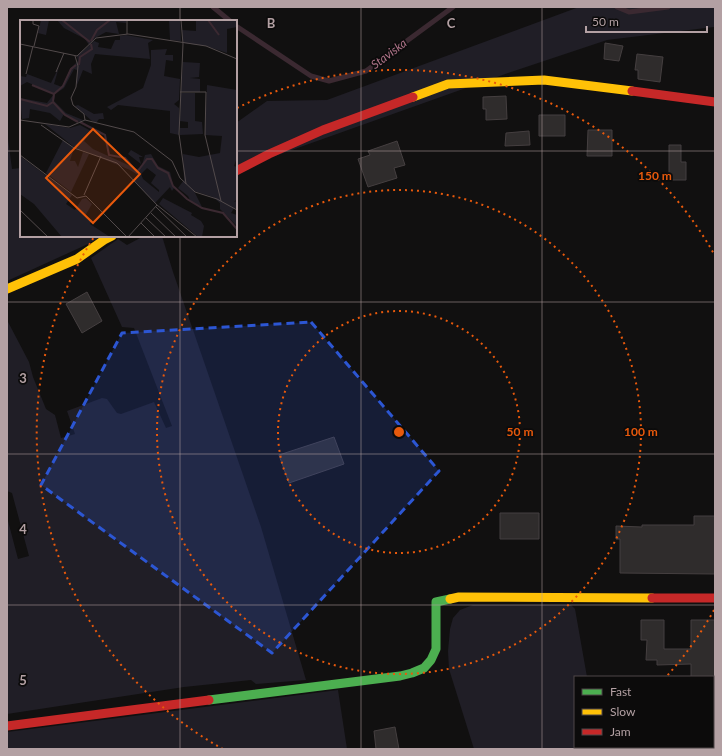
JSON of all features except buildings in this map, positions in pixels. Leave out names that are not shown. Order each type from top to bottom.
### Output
[{"type":"street","points":[[237,170],[269,154],[323,130],[448,84],[544,80],[715,102]]},
{"type":"street","points":[[7,289],[77,259],[110,237]]},
{"type":"street","points":[[7,726],[400,676],[412,673],[424,668],[431,660],[436,649],[436,602],[459,597],[715,598]]},
{"type":"highlighted area","points":[[311,322],[439,471],[272,653],[41,485],[122,333]]},
{"type":"shaded area","points":[[579,7],[715,7],[715,28],[607,40],[508,73],[275,156],[237,173],[237,122],[267,101],[327,100]]},
{"type":"shaded area","points":[[7,131],[12,169],[20,168],[20,237],[100,237],[7,281]]},
{"type":"shaded area","points":[[142,237],[162,237],[261,527],[306,680],[256,684],[251,680],[184,687],[7,714],[7,517],[18,559],[29,556],[12,493],[7,491],[7,320],[29,362],[33,377],[46,409],[55,415],[61,438],[75,434],[67,411],[102,398],[107,399],[117,413],[121,414],[154,402],[166,428],[172,426],[134,328],[122,327],[91,258],[118,239],[127,245]]},
{"type":"shaded area","points":[[473,605],[571,605],[575,609],[587,676],[574,676],[574,748],[599,749],[474,749],[449,669],[448,651],[450,629],[453,618],[460,610]]},
{"type":"shaded area","points":[[338,690],[347,749],[7,749],[7,732]]},
{"type":"waterway","name":"Staviska","points":[[213,7],[229,20]]},
{"type":"waterway","name":"Staviska","points":[[237,27],[311,76],[329,81],[366,71],[453,7]]},
{"type":"waterway","name":"Staviska","points":[[617,7],[629,12],[668,7]]},
{"type":"traffic: fast","points":[[209,700],[400,676],[424,668],[431,660],[436,649],[436,602],[450,599]]},
{"type":"traffic: slow","points":[[413,97],[448,84],[544,80],[632,91]]},
{"type":"traffic: slow","points":[[7,289],[77,259],[110,237]]},
{"type":"traffic: slow","points":[[450,599],[459,597],[652,598]]},
{"type":"traffic: jam","points":[[632,91],[715,102]]},
{"type":"traffic: jam","points":[[237,170],[269,154],[323,130],[413,97]]},
{"type":"traffic: jam","points":[[652,598],[715,598]]},
{"type":"traffic: jam","points":[[7,726],[209,700]]}]
